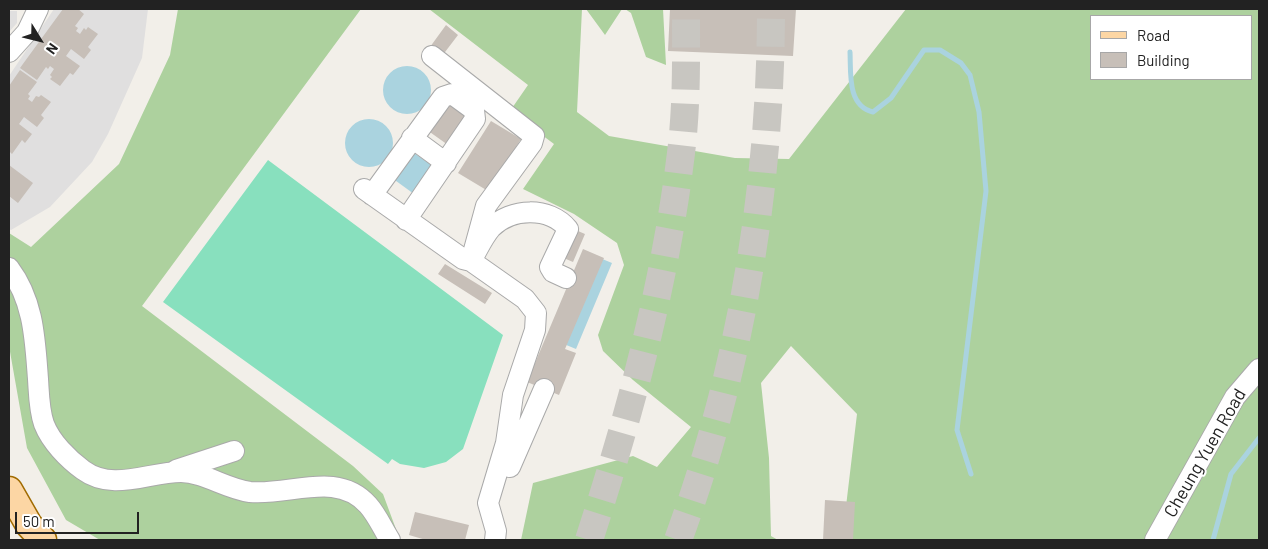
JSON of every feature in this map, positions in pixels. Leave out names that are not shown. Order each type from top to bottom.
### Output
[{"type":"main road","points":[[9,490],[29,525],[43,540]]},
{"type":"main road","points":[[9,526],[18,540]]},
{"type":"street","points":[[9,52],[27,32],[38,9]]},
{"type":"street","points":[[432,56],[534,136],[532,143],[486,206],[471,261]]},
{"type":"street","points":[[406,220],[475,120],[474,110],[452,94],[442,96],[412,138],[368,192],[406,220],[463,259],[471,261],[526,299],[536,313],[534,330],[513,395],[506,444],[488,503],[496,536]]},
{"type":"street","points":[[412,138],[446,163]]},
{"type":"street","points":[[471,261],[490,229],[497,223],[522,212],[549,215],[562,222],[568,229],[550,267],[553,272],[566,278]]},
{"type":"street","points":[[9,268],[18,280],[29,305],[34,333],[41,412],[45,426],[60,450],[82,470],[98,480],[142,478],[168,473],[234,451]]},
{"type":"street","name":"Cheung Yuen Road","points":[[1155,540],[1235,397],[1259,369]]},
{"type":"street","points":[[496,536],[504,488],[511,462],[544,389]]},
{"type":"street","points":[[168,473],[197,474],[230,488],[265,493],[321,486],[339,486],[364,501],[390,540]]},
{"type":"shaded area","points":[[54,9],[148,9],[142,58],[108,134],[92,162],[50,207],[11,230],[9,229],[9,76]]},
{"type":"shaded area","points":[[9,11],[17,11],[17,23],[9,32]]},
{"type":"green space","points":[[178,9],[361,9],[142,306],[353,466],[383,494],[400,540],[100,540],[66,520],[27,448],[9,346],[9,233],[31,247],[119,164],[170,55]]},
{"type":"green space","points":[[429,9],[582,9],[577,112],[609,136],[735,158],[789,159],[906,9],[1259,9],[1259,540],[842,540],[857,414],[791,346],[761,383],[769,458],[771,536],[778,540],[521,540],[533,483],[633,456],[657,467],[691,427],[633,380],[603,351],[598,335],[624,265],[617,243],[574,214],[523,189],[554,144],[510,111],[528,85]]},
{"type":"green space","points":[[586,9],[622,9],[605,35]]},
{"type":"green space","points":[[625,9],[663,9],[666,65],[646,57],[631,13]]},
{"type":"green space","points":[[268,160],[503,335],[463,449],[446,462],[424,468],[400,464],[392,459],[388,464],[163,302]]},
{"type":"water","points":[[407,66],[416,68],[424,73],[429,81],[431,90],[429,99],[424,107],[416,112],[407,114],[398,112],[390,107],[385,99],[383,90],[385,81],[390,73],[398,68]]},
{"type":"water","points":[[369,119],[378,121],[386,126],[391,134],[393,143],[391,152],[386,160],[378,165],[369,167],[360,165],[352,160],[347,152],[345,143],[347,134],[352,126],[360,121]]},
{"type":"water","points":[[411,151],[433,166],[414,194],[392,178]]},
{"type":"water","points":[[595,256],[612,263],[576,349],[559,342]]},
{"type":"building","points":[[63,9],[78,9],[84,14],[75,26],[78,28],[76,31],[80,34],[84,28],[86,30],[88,27],[98,34],[88,47],[91,50],[84,59],[71,49],[66,56],[80,66],[73,75],[70,73],[60,86],[50,79],[54,69],[50,66],[48,69],[46,67],[37,80],[20,68]]},
{"type":"building","points":[[670,9],[796,9],[793,56],[668,51]]},
{"type":"building","points":[[446,25],[458,35],[442,56],[430,47]]},
{"type":"building","points":[[20,70],[37,82],[28,94],[30,96],[28,99],[32,102],[36,96],[39,97],[41,95],[51,102],[41,115],[44,118],[37,127],[24,117],[19,124],[32,134],[25,143],[22,140],[12,154],[9,151],[9,86]]},
{"type":"building","points":[[450,97],[471,112],[448,145],[427,130]]},
{"type":"building","points":[[491,121],[521,139],[488,191],[458,173]]},
{"type":"building","points":[[9,165],[33,183],[18,203],[9,196]]},
{"type":"building","points":[[571,228],[585,234],[573,262],[559,256]]},
{"type":"building","points":[[583,249],[604,258],[565,349],[576,353],[559,395],[527,382]]},
{"type":"building","points":[[445,264],[492,293],[485,304],[438,274]]},
{"type":"building","points":[[825,500],[855,502],[853,540],[823,540]]},
{"type":"building","points":[[415,512],[469,525],[465,540],[426,540],[409,535]]},
{"type":"waterway","points":[[850,52],[852,88],[855,96],[865,109],[873,112],[891,98],[924,50],[940,50],[961,63],[970,75],[979,112],[986,191],[957,430],[971,474]]},
{"type":"waterway","points":[[1213,540],[1231,474],[1259,438]]},
{"type":"tunnel","points":[[589,540],[632,397],[666,252],[683,135],[686,81],[686,9]]},
{"type":"tunnel","points":[[678,540],[700,476],[719,411],[748,279],[758,212],[765,144],[770,77],[771,9]]}]
